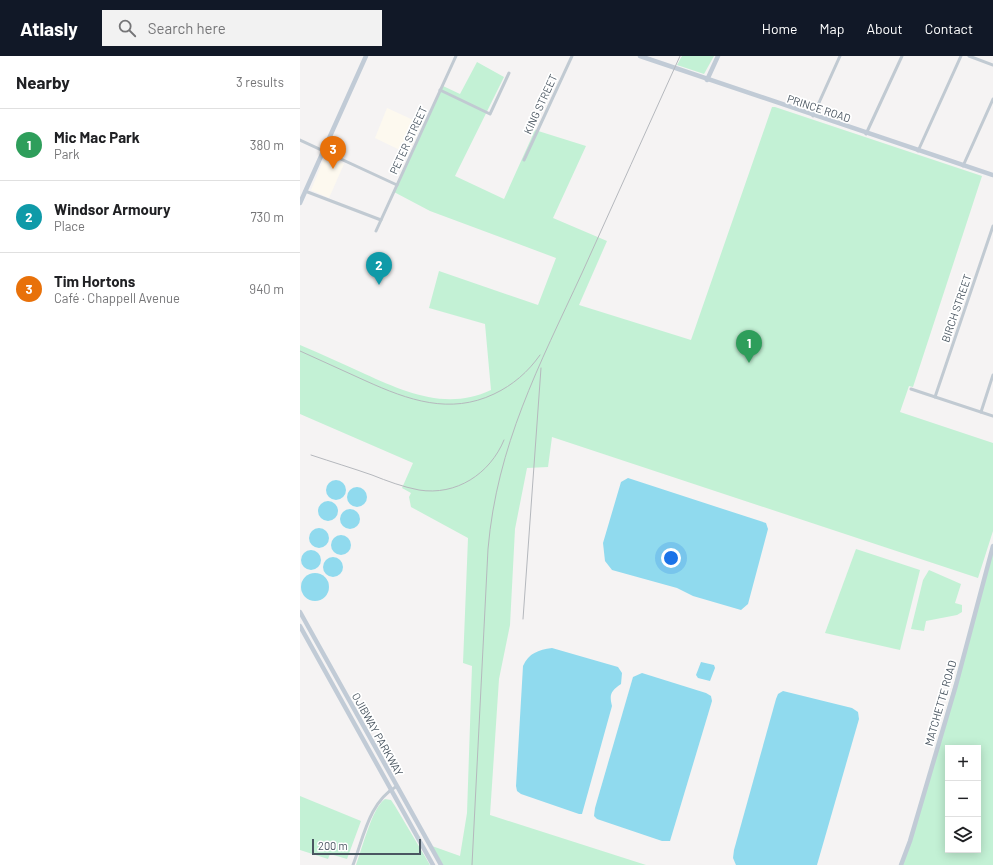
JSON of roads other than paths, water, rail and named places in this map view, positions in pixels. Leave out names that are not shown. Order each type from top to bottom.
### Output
[{"type":"main road","points":[[300,203],[366,56]]},
{"type":"main road","name":"PRINCE ROAD","points":[[640,56],[993,176]]},
{"type":"main road","points":[[707,80],[718,56]]},
{"type":"main road","name":"MATCHETTE ROAD","points":[[901,865],[910,841],[956,685],[993,546]]},
{"type":"main road","name":"OJIBWAY PARKWAY","points":[[300,612],[441,865]]},
{"type":"main road","name":"OJIBWAY PARKWAY","points":[[300,626],[433,865]]},
{"type":"street","name":"PETER STREET","points":[[376,231],[456,56]]},
{"type":"street","name":"KING STREET","points":[[524,160],[572,56]]},
{"type":"street","points":[[814,116],[840,56]]},
{"type":"street","points":[[866,134],[902,56]]},
{"type":"street","points":[[918,151],[961,56]]},
{"type":"street","points":[[970,56],[993,64]]},
{"type":"street","points":[[440,90],[490,114],[509,73]]},
{"type":"street","points":[[963,166],[993,99]]},
{"type":"street","points":[[300,140],[397,185]]},
{"type":"street","points":[[305,191],[381,220]]},
{"type":"street","name":"BIRCH STREET","points":[[935,397],[993,226]]},
{"type":"street","points":[[981,412],[993,375]]},
{"type":"street","points":[[911,389],[993,416]]},
{"type":"street","points":[[354,865],[374,807],[380,798],[397,786]]},
{"type":"water","points":[[628,478],[766,523],[768,529],[748,604],[741,610],[693,596],[677,588],[612,570],[605,561],[603,543],[621,482]]},
{"type":"water","points":[[336,480],[343,483],[346,490],[343,497],[336,500],[329,497],[326,490],[329,483]]},
{"type":"water","points":[[357,487],[364,490],[367,497],[364,504],[357,507],[350,504],[347,497],[350,490]]},
{"type":"water","points":[[328,501],[335,504],[338,511],[335,518],[328,521],[321,518],[318,511],[321,504]]},
{"type":"water","points":[[350,509],[357,512],[360,519],[357,526],[350,529],[343,526],[340,519],[343,512]]},
{"type":"water","points":[[319,528],[326,531],[329,538],[326,545],[319,548],[312,545],[309,538],[312,531]]},
{"type":"water","points":[[341,535],[348,538],[351,545],[348,552],[341,555],[334,552],[331,545],[334,538]]},
{"type":"water","points":[[311,550],[318,553],[321,560],[318,567],[311,570],[304,567],[301,560],[304,553]]},
{"type":"water","points":[[333,557],[340,560],[343,567],[340,574],[333,577],[326,574],[323,567],[326,560]]},
{"type":"water","points":[[315,573],[325,577],[329,587],[325,597],[315,601],[305,597],[301,587],[305,577]]},
{"type":"water","points":[[552,648],[618,667],[622,673],[621,684],[613,691],[611,696],[612,706],[582,814],[521,794],[517,791],[516,786],[523,666],[528,658],[534,653]]},
{"type":"water","points":[[701,662],[714,665],[715,668],[710,681],[698,678],[696,675]]},
{"type":"water","points":[[642,673],[706,693],[711,696],[712,701],[670,841],[662,841],[597,819],[594,816],[633,677]]},
{"type":"water","points":[[783,691],[852,708],[858,712],[859,719],[817,865],[736,865],[733,858],[734,850],[776,699],[778,694]]},
{"type":"railway","points":[[472,865],[488,549],[500,475],[510,440],[522,407],[550,341],[680,56]]},
{"type":"railway","points":[[300,351],[398,394],[413,399],[445,404],[461,404],[494,394],[520,378],[540,355]]},
{"type":"railway","points":[[523,619],[541,368]]},
{"type":"railway","points":[[311,455],[401,486],[419,490],[446,490],[470,480],[481,472],[498,452],[504,440]]},
{"type":"place","name":"Tim Hortons","points":[[333,169]]},
{"type":"place","name":"Windsor Armoury","points":[[379,285]]},
{"type":"place","name":"Mic Mac Park","points":[[749,363]]}]
